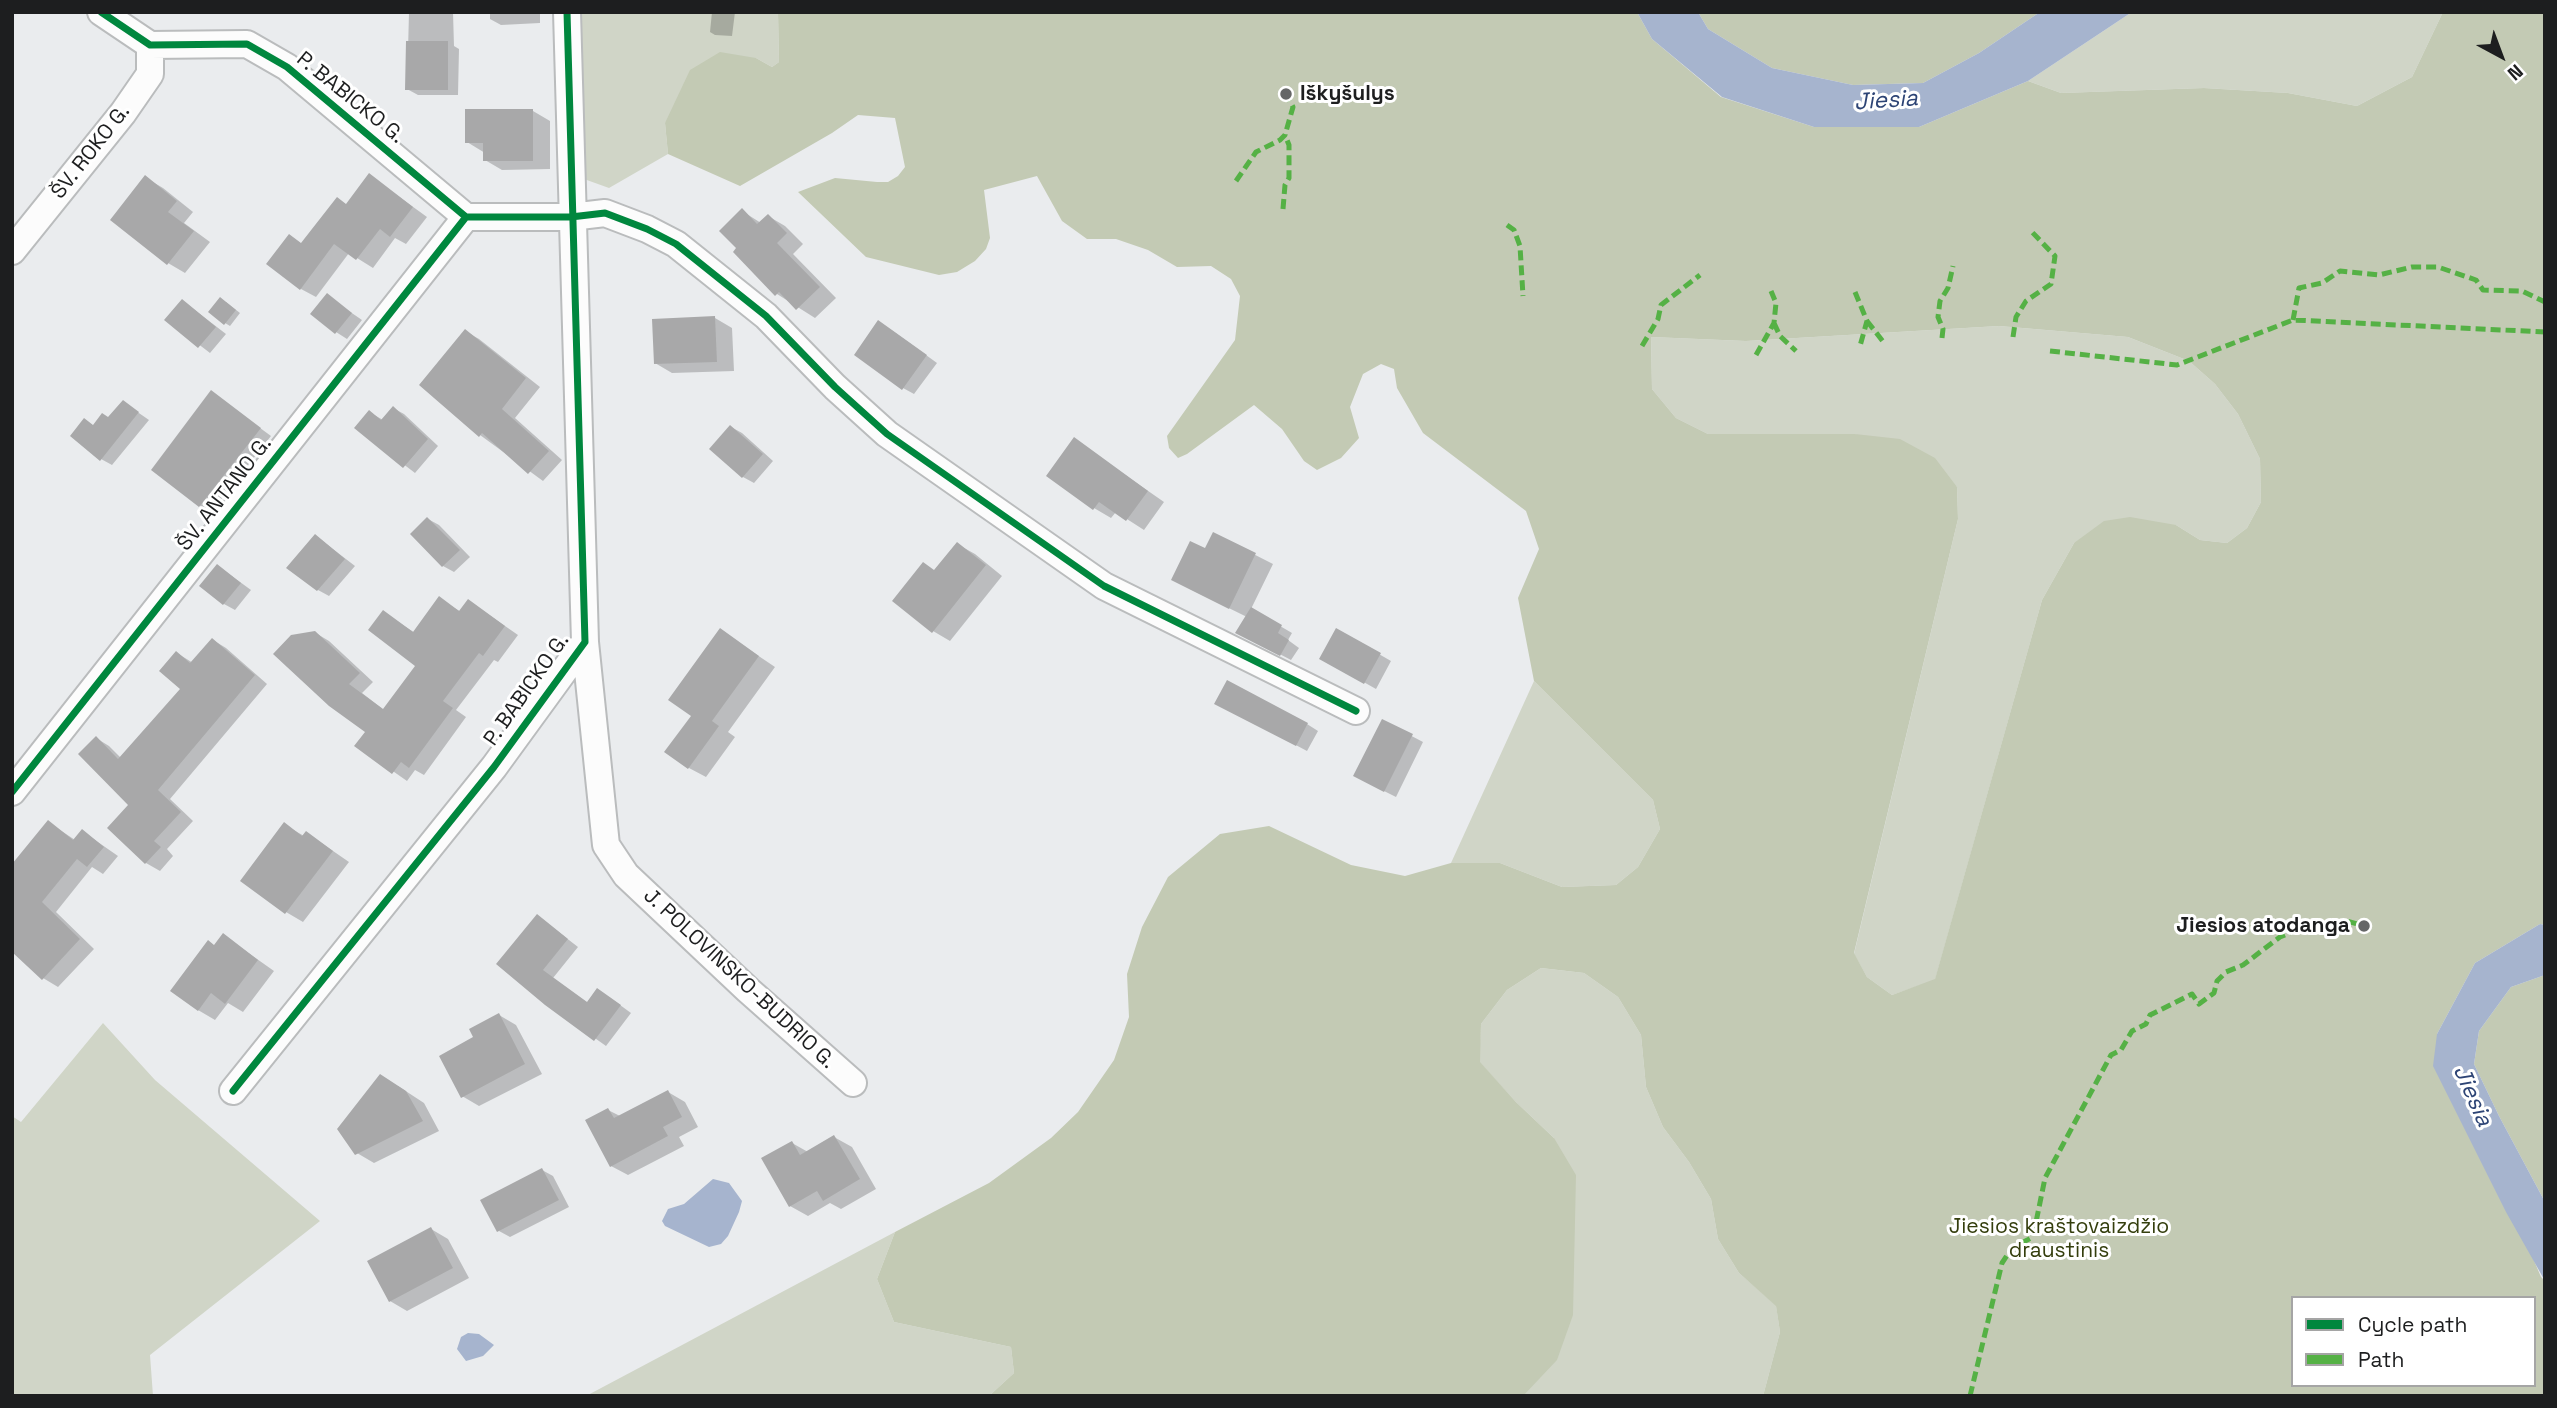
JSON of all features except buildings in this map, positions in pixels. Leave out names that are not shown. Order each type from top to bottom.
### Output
[{"type":"street","points":[[101,12],[150,45]]},
{"type":"street","name":"P. BABICKO G.","points":[[233,1091],[494,767],[585,642],[567,12]]},
{"type":"street","name":"P. BABICKO G.","points":[[150,45],[247,44],[287,67],[466,217]]},
{"type":"street","name":"ŠV. ROKO G.","points":[[12,251],[123,113],[150,74],[150,45]]},
{"type":"street","points":[[466,217],[605,214],[647,229],[676,244],[766,316],[835,387],[887,434],[1104,586],[1356,711]]},
{"type":"street","name":"ŠV. ANTANO G.","points":[[12,792],[466,217]]},
{"type":"street","name":"J. POLOVINSKO-BUDRIO G.","points":[[585,642],[606,845],[626,875],[748,990],[853,1083]]},
{"type":"shaded area","points":[[581,12],[778,12],[779,62],[772,67],[756,58],[665,123],[668,154],[609,188],[584,179]]},
{"type":"shaded area","points":[[2132,12],[2443,12],[2412,77],[2357,106],[2288,93],[2204,88],[2061,93],[2028,81]]},
{"type":"shaded area","points":[[1999,326],[2128,337],[2189,361],[2215,384],[2238,414],[2260,459],[2261,502],[2247,528],[2227,543],[2200,540],[2176,525],[2074,543],[2042,600],[1935,980],[1892,995],[1867,977],[1854,954],[1958,519],[1957,487],[1855,434],[1708,434],[1676,418],[1652,389],[1651,337],[1746,341]]},
{"type":"shaded area","points":[[1534,681],[1653,800],[1660,829],[1638,867],[1616,885],[1562,887],[1500,863],[1451,863]]},
{"type":"shaded area","points":[[1541,968],[1584,973],[1618,997],[1641,1035],[1646,1087],[1663,1127],[1689,1162],[1711,1199],[1718,1239],[1739,1273],[1776,1305],[1780,1332],[1763,1396],[1523,1396],[1554,1138],[1479,1062],[1481,1024],[1507,990]]},
{"type":"shaded area","points":[[103,1023],[155,1080],[320,1221],[150,1355],[153,1396],[12,1396],[12,1116],[21,1122]]},
{"type":"shaded area","points":[[895,1232],[877,1279],[894,1322],[1011,1347],[1014,1373],[989,1396],[586,1396]]},
{"type":"green space","name":"Jiesios kraštovaizdžio draustinis","points":[[778,12],[1637,12],[1652,39],[1721,97],[1814,127],[1919,127],[2028,81],[2061,93],[2204,88],[2288,93],[2357,106],[2412,77],[2443,12],[2545,12],[2545,925],[2540,924],[2475,963],[2437,1034],[2545,1281],[2545,1396],[1763,1396],[1780,1332],[1776,1306],[1739,1273],[1718,1239],[1711,1199],[1689,1162],[1663,1127],[1646,1087],[1641,1035],[1618,997],[1584,973],[1541,968],[1507,990],[1481,1024],[1480,1062],[1516,1102],[1554,1138],[1576,1175],[1573,1315],[1557,1360],[1523,1396],[989,1396],[1014,1373],[1011,1347],[894,1322],[877,1279],[895,1232],[989,1183],[1051,1138],[1078,1112],[1114,1060],[1129,1017],[1127,974],[1142,927],[1168,877],[1220,834],[1269,826],[1351,865],[1405,876],[1451,863],[1500,863],[1562,887],[1616,885],[1638,867],[1660,829],[1653,800],[1534,681],[1518,598],[1539,549],[1526,511],[1423,433],[1397,388],[1394,369],[1381,364],[1363,374],[1350,407],[1359,438],[1341,458],[1317,470],[1304,461],[1282,429],[1254,405],[1178,458],[1169,448],[1167,436],[1235,340],[1240,296],[1231,279],[1211,266],[1177,267],[1148,250],[1116,239],[1087,239],[1062,221],[1037,176],[984,190],[990,238],[986,249],[975,261],[957,272],[939,275],[866,257],[798,192],[835,178],[888,182],[898,176],[905,167],[895,118],[858,115],[740,186],[668,154],[665,123],[690,70],[720,52],[756,58],[772,67],[779,62]],"holes":[[[1999,326],[2128,337],[2189,361],[2215,384],[2238,414],[2260,459],[2261,502],[2247,528],[2227,543],[2200,540],[2176,525],[2130,517],[2104,521],[2074,543],[2042,600],[1935,979],[1892,995],[1867,977],[1854,953],[1958,519],[1957,487],[1935,458],[1900,439],[1855,434],[1708,434],[1676,418],[1652,389],[1651,337],[1746,341]]]},
{"type":"green space","points":[[1698,12],[2040,12],[1979,53],[1923,83],[1853,85],[1772,68],[1708,29]]},
{"type":"green space","points":[[2545,975],[2545,1202],[2474,1064],[2479,1031],[2511,987]]},
{"type":"water","name":"Jiesia","points":[[1637,12],[1698,12],[1708,29],[1772,68],[1853,85],[1923,83],[1979,53],[2040,12],[2132,12],[2028,81],[1919,127],[1814,127],[1722,97],[1652,39]]},
{"type":"water","name":"Jiesia","points":[[2540,924],[2545,925],[2545,975],[2511,987],[2479,1031],[2474,1064],[2545,1202],[2545,1281],[2506,1212],[2433,1066],[2437,1034],[2475,963]]},
{"type":"water","points":[[713,1179],[729,1183],[742,1201],[728,1236],[721,1244],[709,1247],[665,1226],[662,1221],[668,1209],[684,1204]]},
{"type":"water","points":[[468,1333],[479,1334],[494,1345],[483,1356],[466,1361],[457,1349],[461,1337]]},
{"type":"marked path","points":[[1236,181],[1256,152],[1285,135],[1293,107],[1286,94]]},
{"type":"marked path","points":[[1283,209],[1285,185],[1289,178],[1289,145],[1285,135]]},
{"type":"marked path","points":[[1507,225],[1514,230],[1520,246],[1523,296]]},
{"type":"marked path","points":[[2013,337],[2016,317],[2026,301],[2051,284],[2055,256],[2032,232]]},
{"type":"marked path","points":[[1942,338],[1943,329],[1938,317],[1940,301],[1948,288],[1953,266]]},
{"type":"marked path","points":[[2293,320],[2299,288],[2322,283],[2340,271],[2379,275],[2412,267],[2438,267],[2476,280],[2483,290],[2522,291],[2545,302]]},
{"type":"marked path","points":[[1642,346],[1658,319],[1661,305],[1700,275]]},
{"type":"marked path","points":[[1756,355],[1774,323],[1776,303],[1771,291]]},
{"type":"marked path","points":[[1855,292],[1867,321],[1860,346]]},
{"type":"marked path","points":[[2050,351],[2177,365],[2293,320],[2545,332]]},
{"type":"marked path","points":[[1867,321],[1885,344]]},
{"type":"marked path","points":[[1774,323],[1780,336],[1796,351]]},
{"type":"marked path","points":[[1970,1396],[2002,1263],[2012,1248],[2033,1237],[2045,1178],[2111,1055],[2121,1050],[2132,1031],[2146,1024],[2150,1015],[2192,994],[2199,1004],[2214,993],[2217,981],[2226,972],[2243,965],[2280,937],[2297,930],[2347,921],[2364,926]]},
{"type":"cycle path","points":[[101,12],[150,45],[247,44],[287,67],[466,217],[571,217],[605,213],[647,229],[676,244],[766,316],[835,387],[887,434],[1104,586],[1356,711]]},
{"type":"cycle path","points":[[233,1091],[494,767],[585,642],[567,12]]},
{"type":"cycle path","points":[[12,792],[466,217]]},
{"type":"place","name":"Iškyšulys","points":[[1286,94]]},
{"type":"place","name":"Jiesios atodanga","points":[[2364,926]]}]
